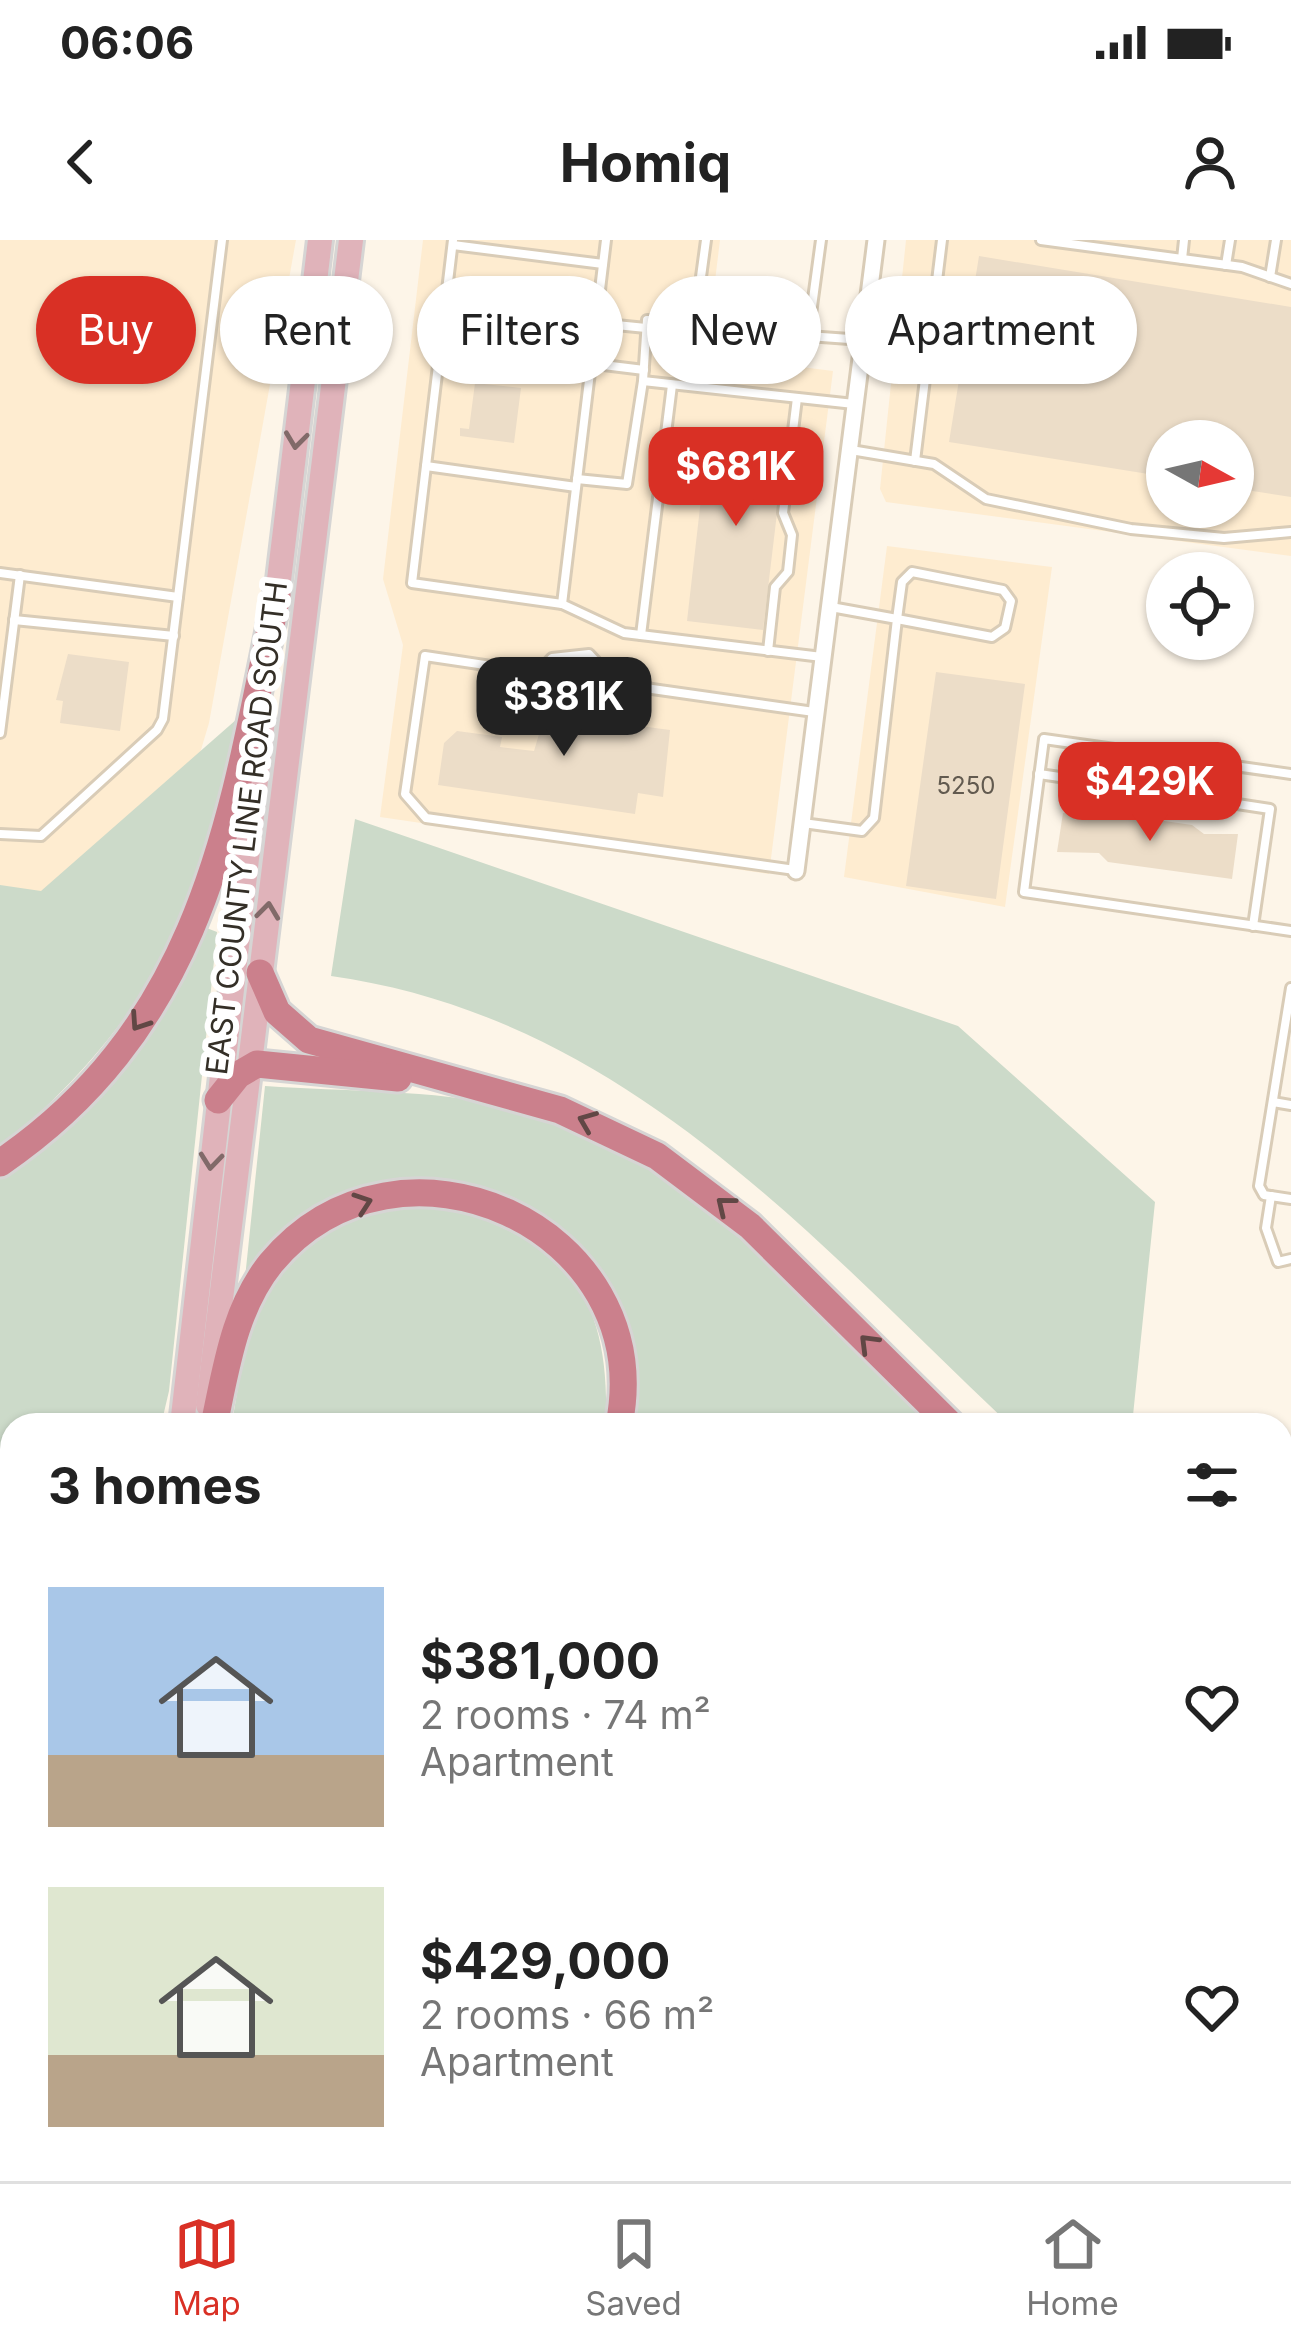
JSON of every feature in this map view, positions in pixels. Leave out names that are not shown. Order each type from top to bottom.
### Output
[{"type":"highway","points":[[0,1163],[68,1108],[120,1051],[180,956],[228,837],[278,596]]},
{"type":"highway","points":[[260,973],[277,1012],[309,1040],[468,1083],[601,1127],[689,1177],[750,1226],[939,1413]]},
{"type":"highway","points":[[218,1100],[245,1068],[257,1064],[468,1083]]},
{"type":"highway","points":[[213,1413],[238,1324],[269,1265],[302,1234],[341,1210],[383,1196],[426,1192],[498,1206],[536,1226],[571,1255],[597,1293],[614,1333],[622,1373],[620,1413]]},
{"type":"main road","name":"EAST COUNTY LINE ROAD SOUTH","points":[[183,1413],[320,240]]},
{"type":"main road","name":"EAST COUNTY LINE ROAD SOUTH","points":[[211,1413],[245,1068],[351,240]]},
{"type":"street","points":[[871,276],[876,240]]},
{"type":"street","points":[[796,871],[858,384]]},
{"type":"lane","points":[[0,834],[41,836],[157,730],[174,636],[222,240]]},
{"type":"lane","points":[[602,276],[606,240]]},
{"type":"lane","points":[[701,276],[706,240]]},
{"type":"lane","points":[[816,276],[821,240]]},
{"type":"lane","points":[[915,461],[942,240]]},
{"type":"lane","points":[[1041,240],[1226,265],[1291,284]]},
{"type":"lane","points":[[1136,253],[1138,240]]},
{"type":"lane","points":[[1181,259],[1184,240]]},
{"type":"lane","points":[[1226,265],[1230,240]]},
{"type":"lane","points":[[1270,277],[1276,240]]},
{"type":"lane","points":[[449,276],[453,243],[603,264]]},
{"type":"lane","points":[[426,466],[627,484],[644,375],[647,320]]},
{"type":"lane","points":[[623,326],[646,328]]},
{"type":"lane","points":[[623,371],[672,385],[855,405]]},
{"type":"lane","points":[[436,384],[412,583],[562,604],[590,620],[641,635],[823,657]]},
{"type":"lane","points":[[562,604],[589,384]]},
{"type":"lane","points":[[641,635],[672,385]]},
{"type":"lane","points":[[768,651],[775,586],[788,572],[792,535],[783,513],[797,398]]},
{"type":"lane","points":[[849,450],[934,464],[986,499],[1131,530],[1224,538],[1291,532]]},
{"type":"lane","points":[[802,823],[862,831],[874,818],[897,619],[902,582],[912,572],[1004,590],[1011,601],[1005,628],[992,637],[897,619],[829,607]]},
{"type":"lane","points":[[0,573],[178,597]]},
{"type":"lane","points":[[0,733],[20,575]]},
{"type":"lane","points":[[14,620],[174,636]]},
{"type":"lane","points":[[538,673],[552,658],[589,654],[617,684]]},
{"type":"lane","points":[[568,678],[425,656],[405,794],[417,813],[796,871]]},
{"type":"lane","points":[[580,680],[816,712]]},
{"type":"lane","points":[[1291,774],[1044,739],[1024,892],[1291,931]]},
{"type":"lane","points":[[1121,786],[1126,751]]},
{"type":"lane","points":[[1174,794],[1179,758]]},
{"type":"lane","points":[[1040,774],[1136,788]]},
{"type":"lane","points":[[1159,792],[1270,809],[1253,926]]},
{"type":"lane","points":[[1291,988],[1286,1056],[1259,1186],[1270,1196],[1291,1199]]},
{"type":"lane","points":[[1273,1102],[1291,1105]]},
{"type":"lane","points":[[1270,1196],[1270,1252],[1278,1262],[1291,1259]]},
{"type":"shaded area","points":[[0,240],[296,240],[290,276],[220,276],[220,384],[270,384],[209,723],[170,854],[0,1080]]},
{"type":"shaded area","points":[[423,240],[720,240],[716,276],[647,276],[647,384],[821,384],[821,369],[833,371],[769,874],[380,817],[403,645],[383,579],[417,291],[417,384],[623,384],[623,276],[419,276]]},
{"type":"shaded area","points":[[906,240],[1291,240],[1291,556],[886,502],[880,489],[891,384],[1137,384],[1137,276],[902,276]]},
{"type":"shaded area","points":[[887,546],[1052,567],[1005,907],[844,877]]},
{"type":"green space","points":[[237,719],[208,849],[162,958],[95,1055],[0,1148],[0,885],[41,891]]},
{"type":"green space","points":[[355,819],[958,1026],[1155,1202],[1133,1413],[998,1413],[783,1210],[704,1144],[620,1086],[531,1037],[435,999],[331,976]]},
{"type":"green space","points":[[204,927],[217,932],[164,1413],[0,1413],[0,1176],[47,1142]]},
{"type":"green space","points":[[265,1086],[393,1092],[519,1109],[581,1130],[639,1160],[694,1197],[797,1285],[925,1413],[631,1413],[622,1328],[601,1274],[564,1231],[521,1201],[473,1185],[423,1181],[373,1189],[326,1208],[282,1238],[245,1278]]},
{"type":"green space","points":[[441,1205],[484,1220],[550,1256],[589,1307],[600,1340],[606,1413],[234,1413],[255,1323],[288,1266],[311,1243],[341,1225],[385,1210]]},
{"type":"building","points":[[979,256],[1101,276],[976,276]]},
{"type":"building","points":[[1137,282],[1291,307],[1291,497],[1254,491],[1254,420],[1146,420],[1146,474],[949,442],[958,384],[1137,384]]},
{"type":"building","points":[[475,384],[521,388],[514,443],[460,436],[460,428],[469,429]]},
{"type":"building","points":[[709,429],[786,438],[763,630],[687,621]]},
{"type":"building","points":[[68,654],[129,662],[120,731],[60,723],[63,701],[56,700]]},
{"type":"building","points":[[569,666],[582,668],[577,701],[600,711],[597,731],[640,726],[670,730],[663,797],[638,793],[635,814],[438,785],[444,743],[457,731],[502,737],[500,747],[534,751],[542,724],[535,722],[537,705],[564,701]]},
{"type":"building","points":[[936,672],[1025,684],[996,899],[906,886]]},
{"type":"building","points":[[1063,813],[1102,818],[1116,814],[1192,825],[1204,834],[1238,834],[1232,879],[1108,862],[1099,853],[1057,852]]}]
